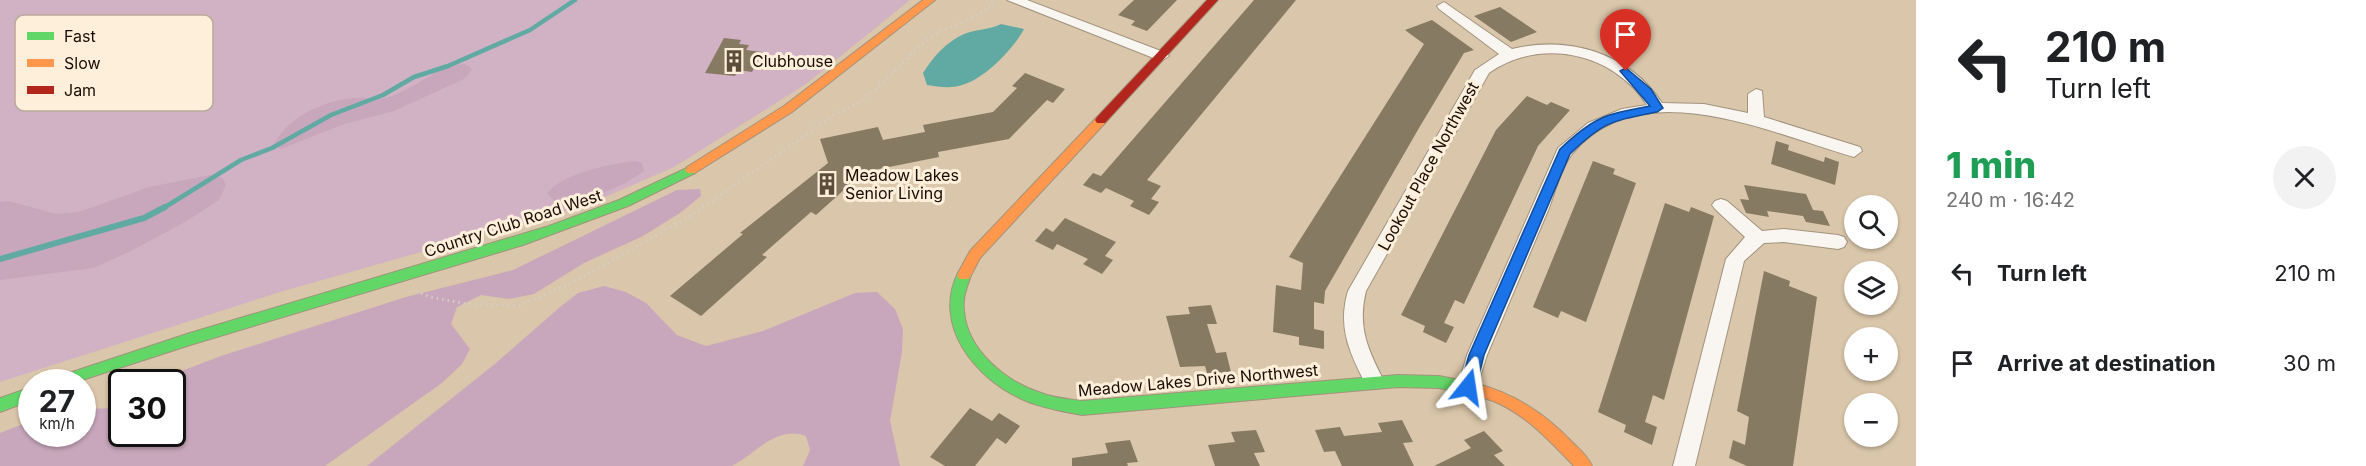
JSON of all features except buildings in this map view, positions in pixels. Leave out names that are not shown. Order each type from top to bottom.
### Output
[{"type":"street","name":"Country Club Road West","points":[[96,369],[147,351],[574,223],[634,199],[680,176],[776,120],[930,0]]},
{"type":"street","points":[[1014,0],[1161,56]]},
{"type":"street","name":"Meadow Lakes Drive Northwest","points":[[1213,0],[963,270],[956,291],[956,314],[968,347],[978,363],[1008,386],[1036,400],[1058,407],[1082,408],[1374,381],[1431,381],[1468,387],[1505,400],[1543,423],[1584,466]]},
{"type":"street","points":[[1444,6],[1510,55]]},
{"type":"street","name":"Lookout Place Northwest","points":[[1374,381],[1352,333],[1351,310],[1357,291],[1477,78],[1497,60],[1510,55],[1558,48],[1605,60],[1635,79],[1657,108]]},
{"type":"street","points":[[1756,94],[1756,119]]},
{"type":"street","points":[[1468,387],[1477,355],[1564,152],[1590,127],[1610,118],[1657,108],[1710,110],[1756,119],[1854,151]]},
{"type":"street","points":[[1721,205],[1758,238]]},
{"type":"street","points":[[1684,466],[1735,259],[1744,247],[1758,238],[1782,237],[1838,242]]},
{"type":"street","points":[[0,405],[18,398]]},
{"type":"path","points":[[396,278],[431,297],[497,306],[517,306],[568,285],[692,215],[837,113],[852,109],[900,63],[934,36],[951,24],[986,12],[993,3],[987,0]]},
{"type":"shaded area","points":[[0,0],[910,0],[806,84],[674,167],[587,205],[280,292],[40,369],[18,369],[18,376],[0,382]]},
{"type":"shaded area","points":[[465,64],[472,69],[466,78],[394,111],[344,124],[281,149],[274,144],[289,125],[310,110],[334,101],[386,98],[444,69]]},
{"type":"shaded area","points":[[635,161],[642,163],[644,171],[624,183],[590,197],[555,202],[547,193],[575,175],[600,167]]},
{"type":"shaded area","points":[[210,175],[222,178],[226,185],[219,200],[185,222],[129,252],[93,268],[0,280],[0,202],[9,201],[56,214],[79,212],[149,187]]},
{"type":"shaded area","points":[[700,189],[701,196],[680,213],[643,236],[584,263],[534,294],[509,299],[481,295],[457,307],[451,324],[470,349],[462,364],[442,383],[325,466],[0,466],[0,433],[18,426],[18,447],[96,447],[96,409],[108,408],[108,447],[186,447],[186,369],[406,297],[513,270],[677,190]]},
{"type":"shaded area","points":[[604,286],[626,292],[646,303],[677,335],[706,346],[763,331],[855,293],[877,292],[895,309],[903,329],[902,352],[890,421],[900,466],[803,466],[810,450],[806,436],[785,434],[767,442],[732,466],[367,466],[496,363],[578,293]]},
{"type":"water","points":[[1001,24],[1024,29],[1006,53],[990,69],[960,86],[927,85],[923,73],[946,46],[964,34]]},
{"type":"waterway","points":[[162,209],[241,160],[272,148],[331,115],[383,95],[414,77],[448,66],[530,30],[575,0]]},
{"type":"waterway","points":[[0,259],[144,218],[165,207]]},
{"type":"traffic: fast","points":[[96,369],[278,312],[519,241],[624,203],[691,170]]},
{"type":"traffic: fast","points":[[964,275],[957,293],[956,311],[960,329],[968,345],[979,360],[1008,384],[1031,396],[1052,403],[1082,408],[1398,381],[1439,382],[1474,389]]},
{"type":"traffic: fast","points":[[0,405],[18,398]]},
{"type":"traffic: slow","points":[[691,170],[788,109],[930,0]]},
{"type":"traffic: slow","points":[[964,275],[975,255],[1101,120]]},
{"type":"traffic: slow","points":[[1474,389],[1507,400],[1535,418],[1584,466]]},
{"type":"traffic: jam","points":[[1101,120],[1213,0]]},
{"type":"place","name":"Clubhouse","points":[[734,61]]},
{"type":"place","name":"Meadow Lakes Senior Living","points":[[827,184]]},
{"type":"route","points":[[1468,387],[1477,355],[1564,152],[1590,127],[1610,118],[1657,108],[1647,92],[1626,71]]}]
